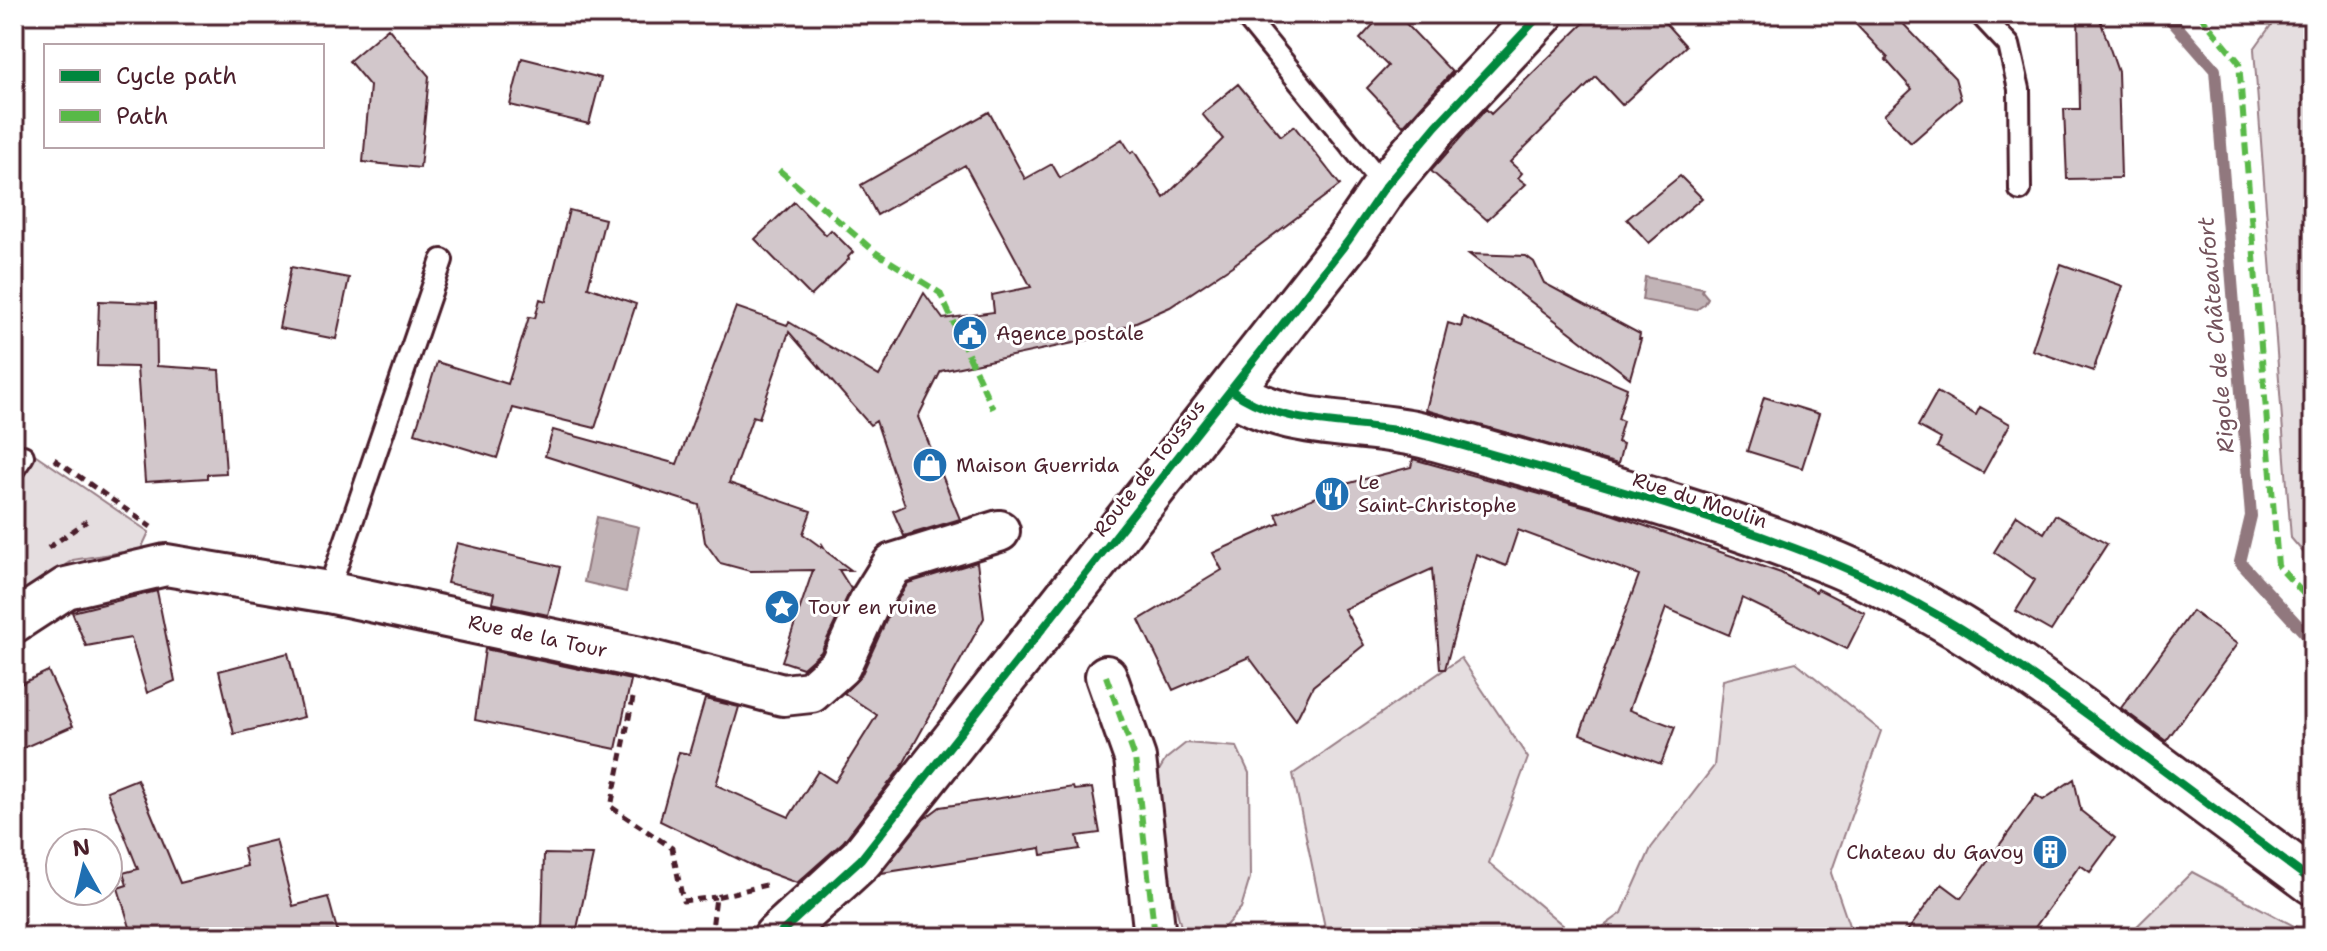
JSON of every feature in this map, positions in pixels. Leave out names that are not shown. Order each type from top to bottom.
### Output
[{"type":"street","name":"Route de Toussus","points":[[776,937],[861,859],[1357,229],[1385,187],[1436,126],[1541,14]]},
{"type":"street","name":"Rue du Moulin","points":[[1231,390],[1248,402],[1290,416],[1419,434],[1588,481],[1819,557],[1903,594],[2005,657],[2084,712],[2313,882]]},
{"type":"street","name":"Rue de la Tour","points":[[14,622],[66,588],[166,565],[328,592],[640,658],[783,695],[811,692],[840,666],[870,601],[893,564],[999,531]]},
{"type":"street","points":[[1106,676],[1135,758],[1155,937]]},
{"type":"lane","points":[[1244,14],[1385,187]]},
{"type":"lane","points":[[1980,14],[2009,45],[2019,89],[2020,190]]},
{"type":"lane","points":[[328,592],[442,260]]},
{"type":"path","points":[[53,458],[156,531],[166,565]]},
{"type":"path","points":[[640,658],[611,807],[672,848],[683,901],[716,897]]},
{"type":"shaded area","points":[[2279,14],[2313,14],[2313,564],[2291,538],[2254,49]]},
{"type":"shaded area","points":[[1645,277],[1703,288],[1708,298],[1696,310],[1642,300]]},
{"type":"shaded area","points":[[14,440],[149,532],[141,549],[73,560],[14,598]]},
{"type":"shaded area","points":[[597,517],[639,527],[626,592],[584,582]]},
{"type":"shaded area","points":[[1461,658],[1528,758],[1489,863],[1577,937],[1327,937],[1293,774]]},
{"type":"shaded area","points":[[1796,662],[1881,731],[1831,873],[1853,937],[1589,937],[1622,913],[1651,848],[1714,766],[1723,680]]},
{"type":"shaded area","points":[[1186,743],[1237,747],[1249,773],[1250,878],[1241,908],[1216,937],[1181,927],[1161,848],[1154,779],[1166,759]]},
{"type":"shaded area","points":[[2192,872],[2313,936],[2313,937],[2126,937]]},
{"type":"building","points":[[1383,14],[1397,14],[1452,72],[1403,126],[1367,88],[1388,66],[1360,39]]},
{"type":"building","points":[[1593,14],[1657,14],[1686,46],[1622,105],[1596,77],[1510,162],[1522,173],[1518,178],[1526,184],[1487,220],[1431,171],[1486,109],[1491,114]]},
{"type":"building","points":[[1846,14],[1894,14],[1955,78],[1961,99],[1911,143],[1884,115],[1912,89],[1886,60],[1888,58]]},
{"type":"building","points":[[2078,14],[2098,14],[2118,72],[2121,178],[2067,179],[2064,109],[2080,109]]},
{"type":"building","points":[[388,28],[429,76],[420,168],[363,162],[370,86],[349,61]]},
{"type":"building","points":[[522,58],[601,78],[589,124],[510,105]]},
{"type":"building","points":[[1238,84],[1281,136],[1294,126],[1340,185],[1232,266],[1170,307],[1102,337],[941,371],[918,417],[960,519],[904,536],[893,511],[905,506],[876,421],[870,425],[789,332],[759,418],[753,416],[729,483],[811,511],[803,534],[821,547],[822,544],[827,552],[851,570],[839,570],[851,589],[821,652],[803,668],[782,661],[813,570],[750,571],[720,563],[705,542],[699,505],[545,456],[553,430],[677,464],[736,307],[787,325],[789,322],[879,376],[924,293],[943,319],[994,312],[992,295],[1031,287],[965,165],[877,215],[861,185],[989,112],[1025,179],[1052,164],[1060,178],[1122,139],[1131,153],[1134,151],[1164,198],[1223,139],[1202,114]]},
{"type":"building","points":[[1680,176],[1702,198],[1649,243],[1627,219]]},
{"type":"building","points":[[794,202],[826,235],[831,230],[853,252],[811,296],[755,239]]},
{"type":"building","points":[[569,210],[605,219],[588,287],[636,304],[595,428],[513,408],[497,458],[415,433],[437,362],[508,384],[529,317],[535,318],[540,299],[546,301]]},
{"type":"building","points":[[1469,254],[1526,256],[1534,262],[1544,283],[1640,334],[1630,378]]},
{"type":"building","points":[[2061,264],[2123,286],[2093,371],[2032,350]]},
{"type":"building","points":[[291,267],[349,278],[336,339],[279,328]]},
{"type":"building","points":[[99,301],[156,303],[157,366],[219,370],[226,473],[207,474],[207,478],[145,482],[137,367],[97,366]]},
{"type":"building","points":[[1463,317],[1627,388],[1618,419],[1623,421],[1617,442],[1623,444],[1618,464],[1426,410],[1448,323],[1461,327]]},
{"type":"building","points":[[1937,392],[1976,415],[1980,407],[2010,424],[1983,473],[1937,447],[1941,439],[1918,426]]},
{"type":"building","points":[[1764,397],[1819,414],[1802,468],[1747,451]]},
{"type":"building","points":[[1413,459],[1605,512],[1781,573],[1865,613],[1847,649],[1742,598],[1729,635],[1666,608],[1629,710],[1675,727],[1661,764],[1580,734],[1639,575],[1518,530],[1506,566],[1476,554],[1445,669],[1440,669],[1432,569],[1344,609],[1364,645],[1313,686],[1296,720],[1249,657],[1173,690],[1139,620],[1222,570],[1213,553],[1280,523],[1276,514],[1346,484],[1411,467]]},
{"type":"building","points":[[2017,515],[2044,533],[2055,515],[2107,544],[2051,631],[2016,611],[2035,580],[1994,552]]},
{"type":"building","points":[[457,543],[560,567],[548,615],[492,603],[494,593],[447,583]]},
{"type":"building","points":[[977,562],[984,618],[902,766],[843,842],[797,883],[759,869],[660,821],[679,752],[689,754],[705,699],[739,707],[716,785],[789,817],[818,771],[835,782],[877,715],[844,693],[861,676],[890,612],[908,583]]},
{"type":"building","points":[[157,591],[175,681],[147,693],[131,638],[86,646],[72,612]]},
{"type":"building","points":[[2192,611],[2237,644],[2166,741],[2121,708]]},
{"type":"building","points":[[485,649],[631,680],[616,749],[475,720]]},
{"type":"building","points":[[288,653],[304,717],[234,734],[219,671]]},
{"type":"building","points":[[48,671],[73,726],[14,752],[14,687]]},
{"type":"building","points":[[137,779],[180,883],[247,866],[243,848],[276,840],[293,906],[328,897],[339,937],[133,937],[124,907],[124,886],[127,885],[124,873],[138,869],[124,827],[121,827],[107,791]]},
{"type":"building","name":"Chateau du Gavoy","points":[[2074,779],[2081,811],[2115,838],[2090,872],[2080,865],[2028,937],[1903,937],[1942,884],[1961,898],[2036,795],[2043,800]]},
{"type":"building","points":[[1073,787],[1074,790],[1092,788],[1100,833],[1077,836],[1080,849],[1042,855],[1041,848],[881,873],[924,819],[940,807]]},
{"type":"building","points":[[544,854],[593,855],[576,933],[542,933]]},
{"type":"waterway","name":"Rigole de Châteaufort","points":[[2166,14],[2215,70],[2251,516],[2240,562],[2313,642]]},
{"type":"marked path","points":[[2199,14],[2239,62],[2278,566],[2313,604]]},
{"type":"marked path","points":[[779,170],[875,252],[940,293],[993,409]]},
{"type":"marked path","points":[[1106,676],[1135,758],[1155,937]]},
{"type":"cycle path","points":[[776,937],[861,859],[1348,241],[1385,187],[1436,126],[1541,14]]},
{"type":"cycle path","points":[[1231,390],[1251,403],[1274,411],[1321,421],[1418,434],[1678,508],[1748,531],[1860,575],[1902,595],[2020,667],[2313,882]]},
{"type":"place","name":"Agence postale","points":[[970,333]]},
{"type":"place","name":"Maison Guerrida","points":[[930,465]]},
{"type":"place","name":"Le Saint-Christophe","points":[[1332,494]]},
{"type":"place","name":"Tour en ruine","points":[[782,607]]},
{"type":"place","name":"Chateau du Gavoy","points":[[2050,852]]}]
